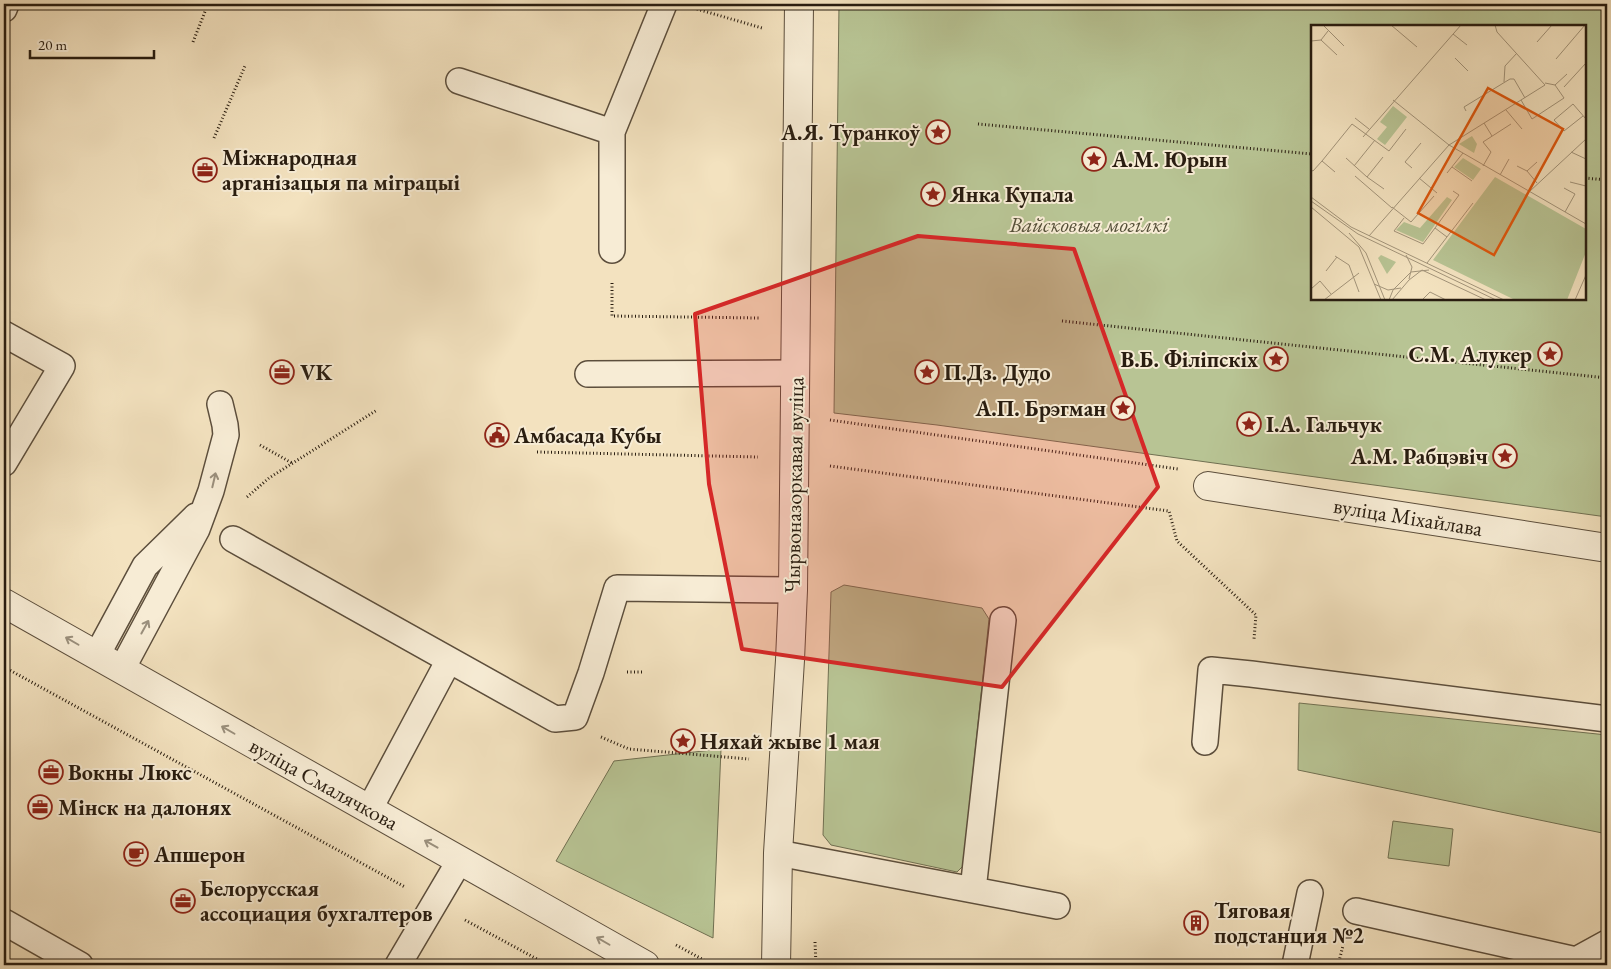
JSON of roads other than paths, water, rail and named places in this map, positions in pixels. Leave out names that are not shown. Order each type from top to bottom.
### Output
[{"type":"street","name":"Чырвоназоркавая вуліца","points":[[776,965],[778,853],[793,590],[799,4]]},
{"type":"street","name":"вуліца Міхайлава","points":[[1208,486],[1607,548]]},
{"type":"street","name":"вуліца Смалячкова","points":[[4,602],[645,965]]},
{"type":"lane","points":[[4,9],[6,4]]},
{"type":"lane","points":[[612,250],[612,132],[664,4]]},
{"type":"lane","points":[[459,81],[612,132]]},
{"type":"lane","points":[[4,334],[62,366],[4,463]]},
{"type":"lane","points":[[588,374],[794,373]]},
{"type":"lane","points":[[122,669],[198,529],[207,506],[226,435],[220,404]]},
{"type":"lane","points":[[98,655],[145,566],[207,506]]},
{"type":"lane","points":[[233,540],[555,719],[575,717],[591,673],[617,588],[793,590]]},
{"type":"lane","points":[[973,890],[1002,620]]},
{"type":"lane","points":[[369,810],[449,660]]},
{"type":"lane","points":[[1205,742],[1211,670],[1607,719]]},
{"type":"lane","points":[[778,853],[1057,906]]},
{"type":"lane","points":[[398,965],[460,860]]},
{"type":"lane","points":[[1295,965],[1310,893]]},
{"type":"lane","points":[[1356,911],[1576,960],[1607,943]]},
{"type":"lane","points":[[4,922],[80,965]]},
{"type":"place","name":"А.Я. Туранкоў","points":[[938,132]]},
{"type":"place","name":"А.М. Юрын","points":[[1094,159]]},
{"type":"place","name":"Міжнародная арганізацыя па міграцыі","points":[[205,170]]},
{"type":"place","name":"Янка Купала","points":[[933,194]]},
{"type":"place","name":"С.М. Алукер","points":[[1550,354]]},
{"type":"place","name":"В.Б. Філіпскіх","points":[[1276,359]]},
{"type":"place","name":"VK","points":[[282,372]]},
{"type":"place","name":"П.Дз. Дудо","points":[[927,372]]},
{"type":"place","name":"А.П. Брэгман","points":[[1123,408]]},
{"type":"place","name":"І.А. Гальчук","points":[[1249,424]]},
{"type":"place","name":"Амбасада Кубы","points":[[497,435]]},
{"type":"place","name":"А.М. Рабцэвіч","points":[[1505,456]]},
{"type":"place","name":"Няхай жыве 1 мая","points":[[683,741]]},
{"type":"place","name":"Вокны Люкс","points":[[51,772]]},
{"type":"place","name":"Мінск на далонях","points":[[40,807]]},
{"type":"place","name":"Апшерон","points":[[136,854]]},
{"type":"place","name":"Белорусская ассоциация бухгалтеров","points":[[183,901]]},
{"type":"place","name":"Тяговая подстанция №2","points":[[1196,923]]},
{"type":"park label","name":"Вайсковыя могілкі","points":[[1089,224]]}]
